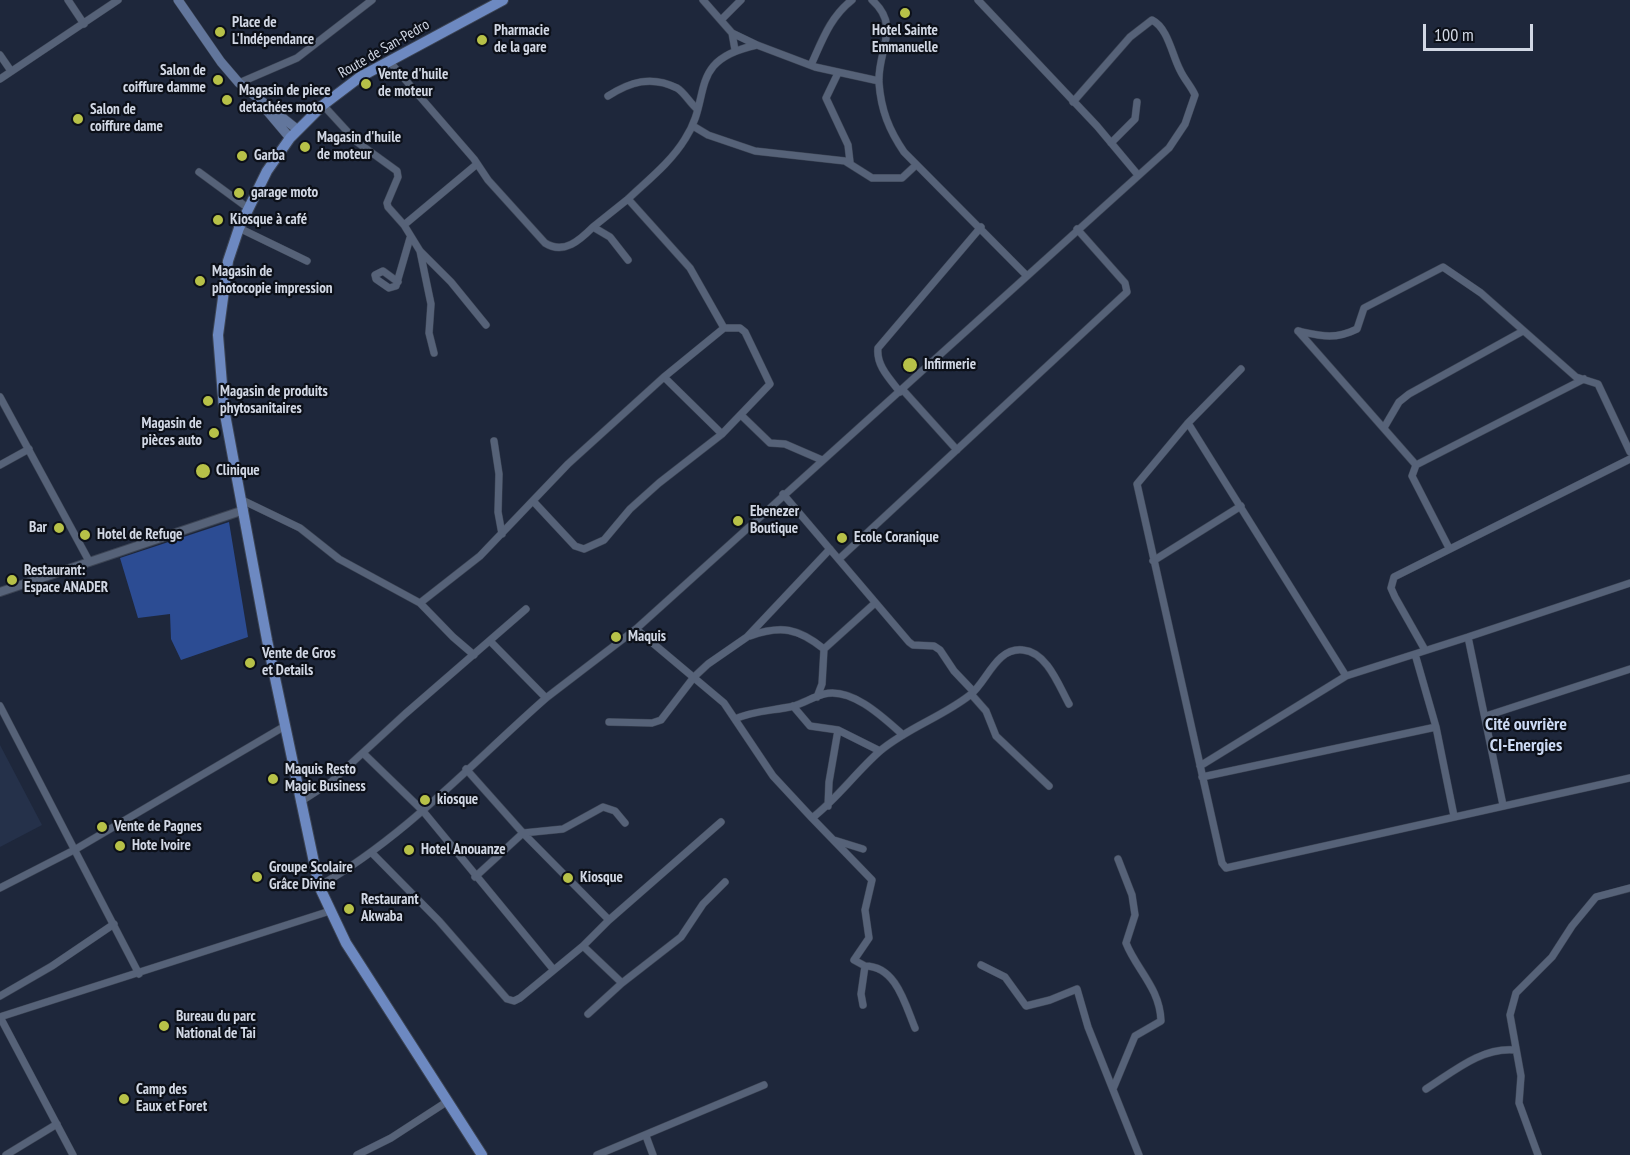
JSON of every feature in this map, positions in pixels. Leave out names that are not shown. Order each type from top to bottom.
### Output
[{"type":"main road","points":[[178,0],[221,62],[239,83],[294,134]]},
{"type":"main road","name":"Route de San-Pedro","points":[[482,1155],[359,963],[319,886],[300,802],[224,409],[218,336],[228,261],[239,228],[275,157],[294,134],[323,105],[360,77],[503,0]]},
{"type":"street","points":[[68,0],[84,24]]},
{"type":"street","points":[[0,79],[118,0]]},
{"type":"street","points":[[239,83],[297,58],[320,43],[372,0]]},
{"type":"street","points":[[703,0],[732,33],[757,45],[838,73],[879,81]]},
{"type":"street","points":[[721,20],[741,0]]},
{"type":"street","points":[[811,65],[830,24],[840,10],[852,0]]},
{"type":"street","points":[[872,0],[884,10]]},
{"type":"street","points":[[886,0],[884,10],[888,23],[879,81],[882,106],[890,131],[916,165],[981,227],[1027,276]]},
{"type":"street","points":[[978,0],[1138,175]]},
{"type":"street","points":[[319,886],[372,854],[423,811],[466,769],[546,698],[636,629],[1138,175],[1178,136],[1195,101],[1192,89],[1181,73],[1156,22],[1152,20],[1146,22],[1130,37],[1073,102]]},
{"type":"street","points":[[732,33],[735,50]]},
{"type":"street","points":[[389,61],[540,239],[551,247],[565,247],[575,243],[628,199],[668,161],[693,126],[706,77],[735,50],[757,45]]},
{"type":"street","points":[[0,55],[10,71]]},
{"type":"street","points":[[838,73],[826,98],[848,145],[850,162]]},
{"type":"street","points":[[608,96],[633,82],[650,81],[678,88],[697,109]]},
{"type":"street","points":[[1111,143],[1137,116],[1137,102]]},
{"type":"street","points":[[323,105],[357,142],[397,171],[398,177],[387,205],[404,225],[420,251],[442,272],[486,326]]},
{"type":"street","points":[[693,126],[708,135],[756,151],[850,162],[872,178],[889,180],[902,178],[916,165]]},
{"type":"street","points":[[404,225],[477,164]]},
{"type":"street","points":[[199,172],[248,208]]},
{"type":"street","points":[[628,199],[690,268],[724,328]]},
{"type":"street","points":[[593,227],[610,237],[628,260]]},
{"type":"street","points":[[957,450],[901,390],[880,365],[877,357],[878,348],[981,227]]},
{"type":"street","points":[[239,228],[306,261]]},
{"type":"street","points":[[839,559],[1127,292],[1125,283],[1077,229]]},
{"type":"street","points":[[398,282],[410,238]]},
{"type":"street","points":[[420,251],[430,304],[429,333],[434,353]]},
{"type":"street","points":[[1416,465],[1385,426],[1298,332],[1327,338],[1341,337],[1357,329],[1364,308],[1443,267],[1480,293],[1576,377],[1598,384],[1630,452]]},
{"type":"street","points":[[420,603],[480,556],[568,464],[664,377],[724,328],[740,328],[745,332],[770,381],[722,435],[659,483],[630,509],[612,532],[591,547],[584,549],[575,546],[533,501]]},
{"type":"street","points":[[1385,426],[1400,402],[1409,394],[1524,331]]},
{"type":"street","points":[[1240,369],[1188,423],[1137,484],[1202,777],[1222,862],[1226,868],[1630,778]]},
{"type":"street","points":[[664,377],[722,435]]},
{"type":"street","points":[[1449,548],[1412,476],[1416,465],[1584,379]]},
{"type":"street","points":[[0,397],[89,561]]},
{"type":"street","points":[[741,415],[770,443],[784,444],[822,460]]},
{"type":"street","points":[[1188,423],[1346,676]]},
{"type":"street","points":[[494,441],[499,474],[498,512],[502,534]]},
{"type":"street","points":[[0,465],[29,449]]},
{"type":"street","points":[[1425,650],[1391,588],[1394,577],[1630,459]]},
{"type":"street","points":[[783,494],[913,645],[934,646],[940,650],[986,711],[996,736],[1049,786]]},
{"type":"street","points":[[0,591],[243,505],[300,528],[339,559],[420,603],[474,655]]},
{"type":"street","points":[[1153,561],[1241,507]]},
{"type":"street","points":[[609,722],[642,723],[661,720],[694,677],[708,664],[747,637],[830,549]]},
{"type":"street","points":[[1200,766],[1346,676],[1630,584]]},
{"type":"street","points":[[817,697],[822,684],[824,649],[875,603]]},
{"type":"street","points":[[300,802],[331,782],[526,609]]},
{"type":"street","points":[[636,629],[724,703],[773,776],[872,880],[865,910],[869,938],[854,960],[865,966],[880,968],[891,978],[915,1028]]},
{"type":"street","points":[[747,637],[772,629],[801,632],[824,649]]},
{"type":"street","points":[[1468,637],[1503,805]]},
{"type":"street","points":[[490,641],[546,698]]},
{"type":"street","points":[[812,819],[828,806],[880,751],[972,693],[1000,659],[1016,650],[1025,650],[1043,660],[1070,704]]},
{"type":"street","points":[[1415,654],[1436,727],[1454,816]]},
{"type":"street","points":[[1486,716],[1630,669]]},
{"type":"street","points":[[735,719],[758,710],[793,706],[834,693],[864,702],[903,735]]},
{"type":"street","points":[[0,706],[139,974]]},
{"type":"street","points":[[793,706],[806,724],[819,729],[838,730],[880,751]]},
{"type":"street","points":[[0,888],[76,849],[285,726]]},
{"type":"street","points":[[1202,777],[1436,727]]},
{"type":"street","points":[[828,806],[829,782],[838,730]]},
{"type":"street","points":[[363,753],[423,811],[553,969]]},
{"type":"street","points":[[466,769],[523,833],[609,920]]},
{"type":"street","points":[[475,877],[523,833],[562,828],[603,807],[610,807],[625,823]]},
{"type":"street","points":[[372,854],[446,929],[507,999],[514,1001],[584,946],[609,920],[721,822]]},
{"type":"street","points":[[834,840],[863,849]]},
{"type":"street","points":[[1113,1089],[1135,1036],[1161,1021],[1148,977],[1126,943],[1135,915],[1132,895],[1118,859]]},
{"type":"street","points":[[588,1014],[622,982],[681,937],[702,904],[725,882]]},
{"type":"street","points":[[1538,1155],[1519,1102],[1521,1076],[1510,1015],[1516,993],[1552,957],[1572,926],[1596,897],[1630,888]]},
{"type":"street","points":[[73,1155],[0,1017],[330,911]]},
{"type":"street","points":[[0,996],[52,966],[114,924]]},
{"type":"street","points":[[584,946],[622,982]]},
{"type":"street","points":[[981,965],[1005,977],[1026,1006],[1050,1000],[1077,989],[1088,1027],[1139,1155]]},
{"type":"street","points":[[864,1005],[861,994],[865,966]]},
{"type":"street","points":[[1426,1089],[1477,1057],[1496,1050],[1515,1050]]},
{"type":"street","points":[[597,1155],[764,1085]]},
{"type":"street","points":[[357,1155],[391,1138],[448,1101]]},
{"type":"street","points":[[6,1155],[57,1124]]},
{"type":"street","points":[[646,1136],[653,1155]]},
{"type":"shaded area","points":[[229,522],[248,637],[181,660],[171,639],[170,614],[138,618],[120,558]]},
{"type":"shaded area","points":[[0,745],[42,825],[0,847]]},
{"type":"place","name":"Hotel Sainte Emmanuelle","points":[[905,13]]},
{"type":"place","name":"Place de L'Indépendance","points":[[220,32]]},
{"type":"place","name":"Pharmacie de la gare","points":[[482,40]]},
{"type":"place","name":"Salon de coiffure damme","points":[[218,80]]},
{"type":"place","name":"Vente d'huile de moteur","points":[[366,84]]},
{"type":"place","name":"Magasin de piece detachées moto","points":[[227,100]]},
{"type":"place","name":"Salon de coiffure dame","points":[[78,119]]},
{"type":"place","name":"Magasin d'huile de moteur","points":[[305,147]]},
{"type":"place","name":"Garba","points":[[242,156]]},
{"type":"place","name":"garage moto","points":[[239,193]]},
{"type":"place","name":"Kiosque à café","points":[[218,220]]},
{"type":"place","name":"Magasin de photocopie impression","points":[[200,281]]},
{"type":"place","name":"Infirmerie","points":[[910,365]]},
{"type":"place","name":"Magasin de produits phytosanitaires","points":[[208,401]]},
{"type":"place","name":"Magasin de pièces auto","points":[[214,433]]},
{"type":"place","name":"Clinique","points":[[203,471]]},
{"type":"place","name":"Ebenezer Boutique","points":[[738,521]]},
{"type":"place","name":"Bar","points":[[59,528]]},
{"type":"place","name":"Hotel de Refuge","points":[[85,535]]},
{"type":"place","name":"Ecole Coranique","points":[[842,538]]},
{"type":"place","name":"Restaurant: Espace ANADER","points":[[12,580]]},
{"type":"place","name":"Maquis","points":[[616,637]]},
{"type":"place","name":"Vente de Gros et Details","points":[[250,663]]},
{"type":"place","name":"Maquis Resto Magic Business","points":[[273,779]]},
{"type":"place","name":"kiosque","points":[[425,800]]},
{"type":"place","name":"Vente de Pagnes","points":[[102,827]]},
{"type":"place","name":"Hote Ivoire","points":[[120,846]]},
{"type":"place","name":"Hotel Anouanze","points":[[409,850]]},
{"type":"place","name":"Groupe Scolaire Grâce Divine","points":[[257,877]]},
{"type":"place","name":"Kiosque","points":[[568,878]]},
{"type":"place","name":"Restaurant Akwaba","points":[[349,909]]},
{"type":"place","name":"Bureau du parc National de Tai","points":[[164,1026]]},
{"type":"place","name":"Camp des Eaux et Foret","points":[[124,1099]]},
{"type":"district","name":"Cité ouvrière CI-Energies","points":[[1526,735]]}]
